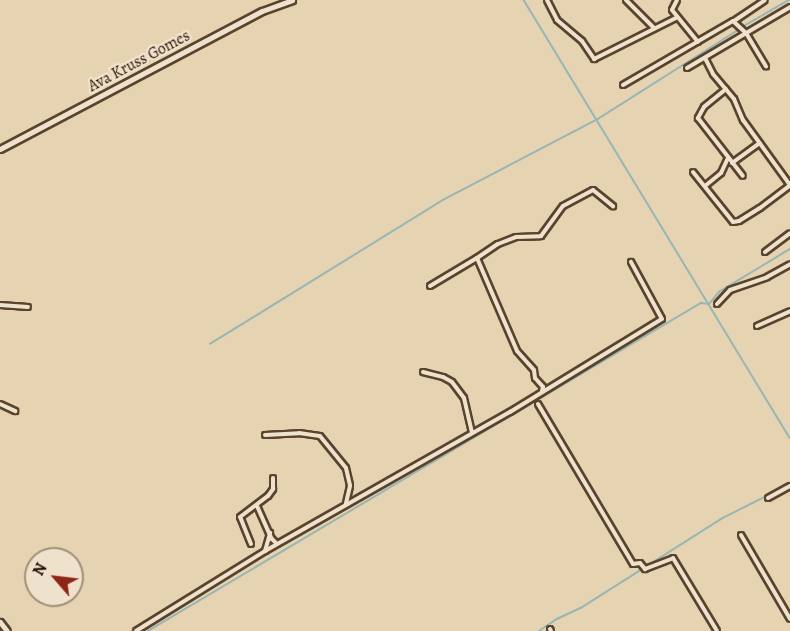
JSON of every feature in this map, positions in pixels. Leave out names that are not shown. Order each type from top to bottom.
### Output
[{"type":"street","name":"Ava Kruss Gomes","points":[[0,149],[262,11],[292,0]]},
{"type":"street","points":[[547,0],[557,20],[582,41],[594,59],[676,18]]},
{"type":"street","points":[[626,0],[654,28]]},
{"type":"street","points":[[677,0],[672,10],[676,18],[698,42]]},
{"type":"street","points":[[623,85],[765,0]]},
{"type":"street","points":[[687,68],[790,7]]},
{"type":"street","points":[[733,21],[746,33],[766,66]]},
{"type":"street","points":[[693,172],[733,222],[739,221],[760,208],[790,185],[726,89],[713,74],[705,58]]},
{"type":"street","points":[[726,89],[704,108],[698,118],[743,176]]},
{"type":"street","points":[[732,163],[760,143]]},
{"type":"street","points":[[705,186],[721,172],[729,158]]},
{"type":"street","points":[[430,286],[516,237],[541,236],[563,206],[593,190],[613,206]]},
{"type":"street","points":[[765,252],[790,234]]},
{"type":"street","points":[[477,258],[518,351],[534,370],[535,378],[543,387],[542,392]]},
{"type":"street","points":[[136,631],[264,551],[323,520],[346,504],[363,498],[662,319],[631,262]]},
{"type":"street","points":[[717,304],[730,290],[767,277],[790,264]]},
{"type":"street","points":[[0,304],[28,307]]},
{"type":"street","points":[[757,326],[790,310]]},
{"type":"street","points":[[423,372],[452,382],[464,398],[472,432]]},
{"type":"street","points":[[0,404],[15,411]]},
{"type":"street","points":[[538,404],[633,564],[640,563],[645,569],[673,558],[717,631]]},
{"type":"street","points":[[265,435],[299,433],[322,439],[346,468],[350,486],[346,504]]},
{"type":"street","points":[[251,544],[240,517],[257,506],[271,492],[273,478]]},
{"type":"street","points":[[768,498],[790,486]]},
{"type":"street","points":[[257,506],[277,544]]},
{"type":"street","points":[[264,551],[270,532]]},
{"type":"street","points":[[741,535],[790,619]]},
{"type":"street","points":[[0,622],[7,631]]},
{"type":"waterway","points":[[524,0],[790,438]]},
{"type":"waterway","points":[[744,26],[789,0]]},
{"type":"waterway","points":[[210,344],[443,200],[598,119],[738,30]]},
{"type":"waterway","points":[[148,631],[701,303],[709,304],[719,292],[790,249]]},
{"type":"waterway","points":[[539,631],[557,619],[581,608],[723,518],[790,484]]}]
